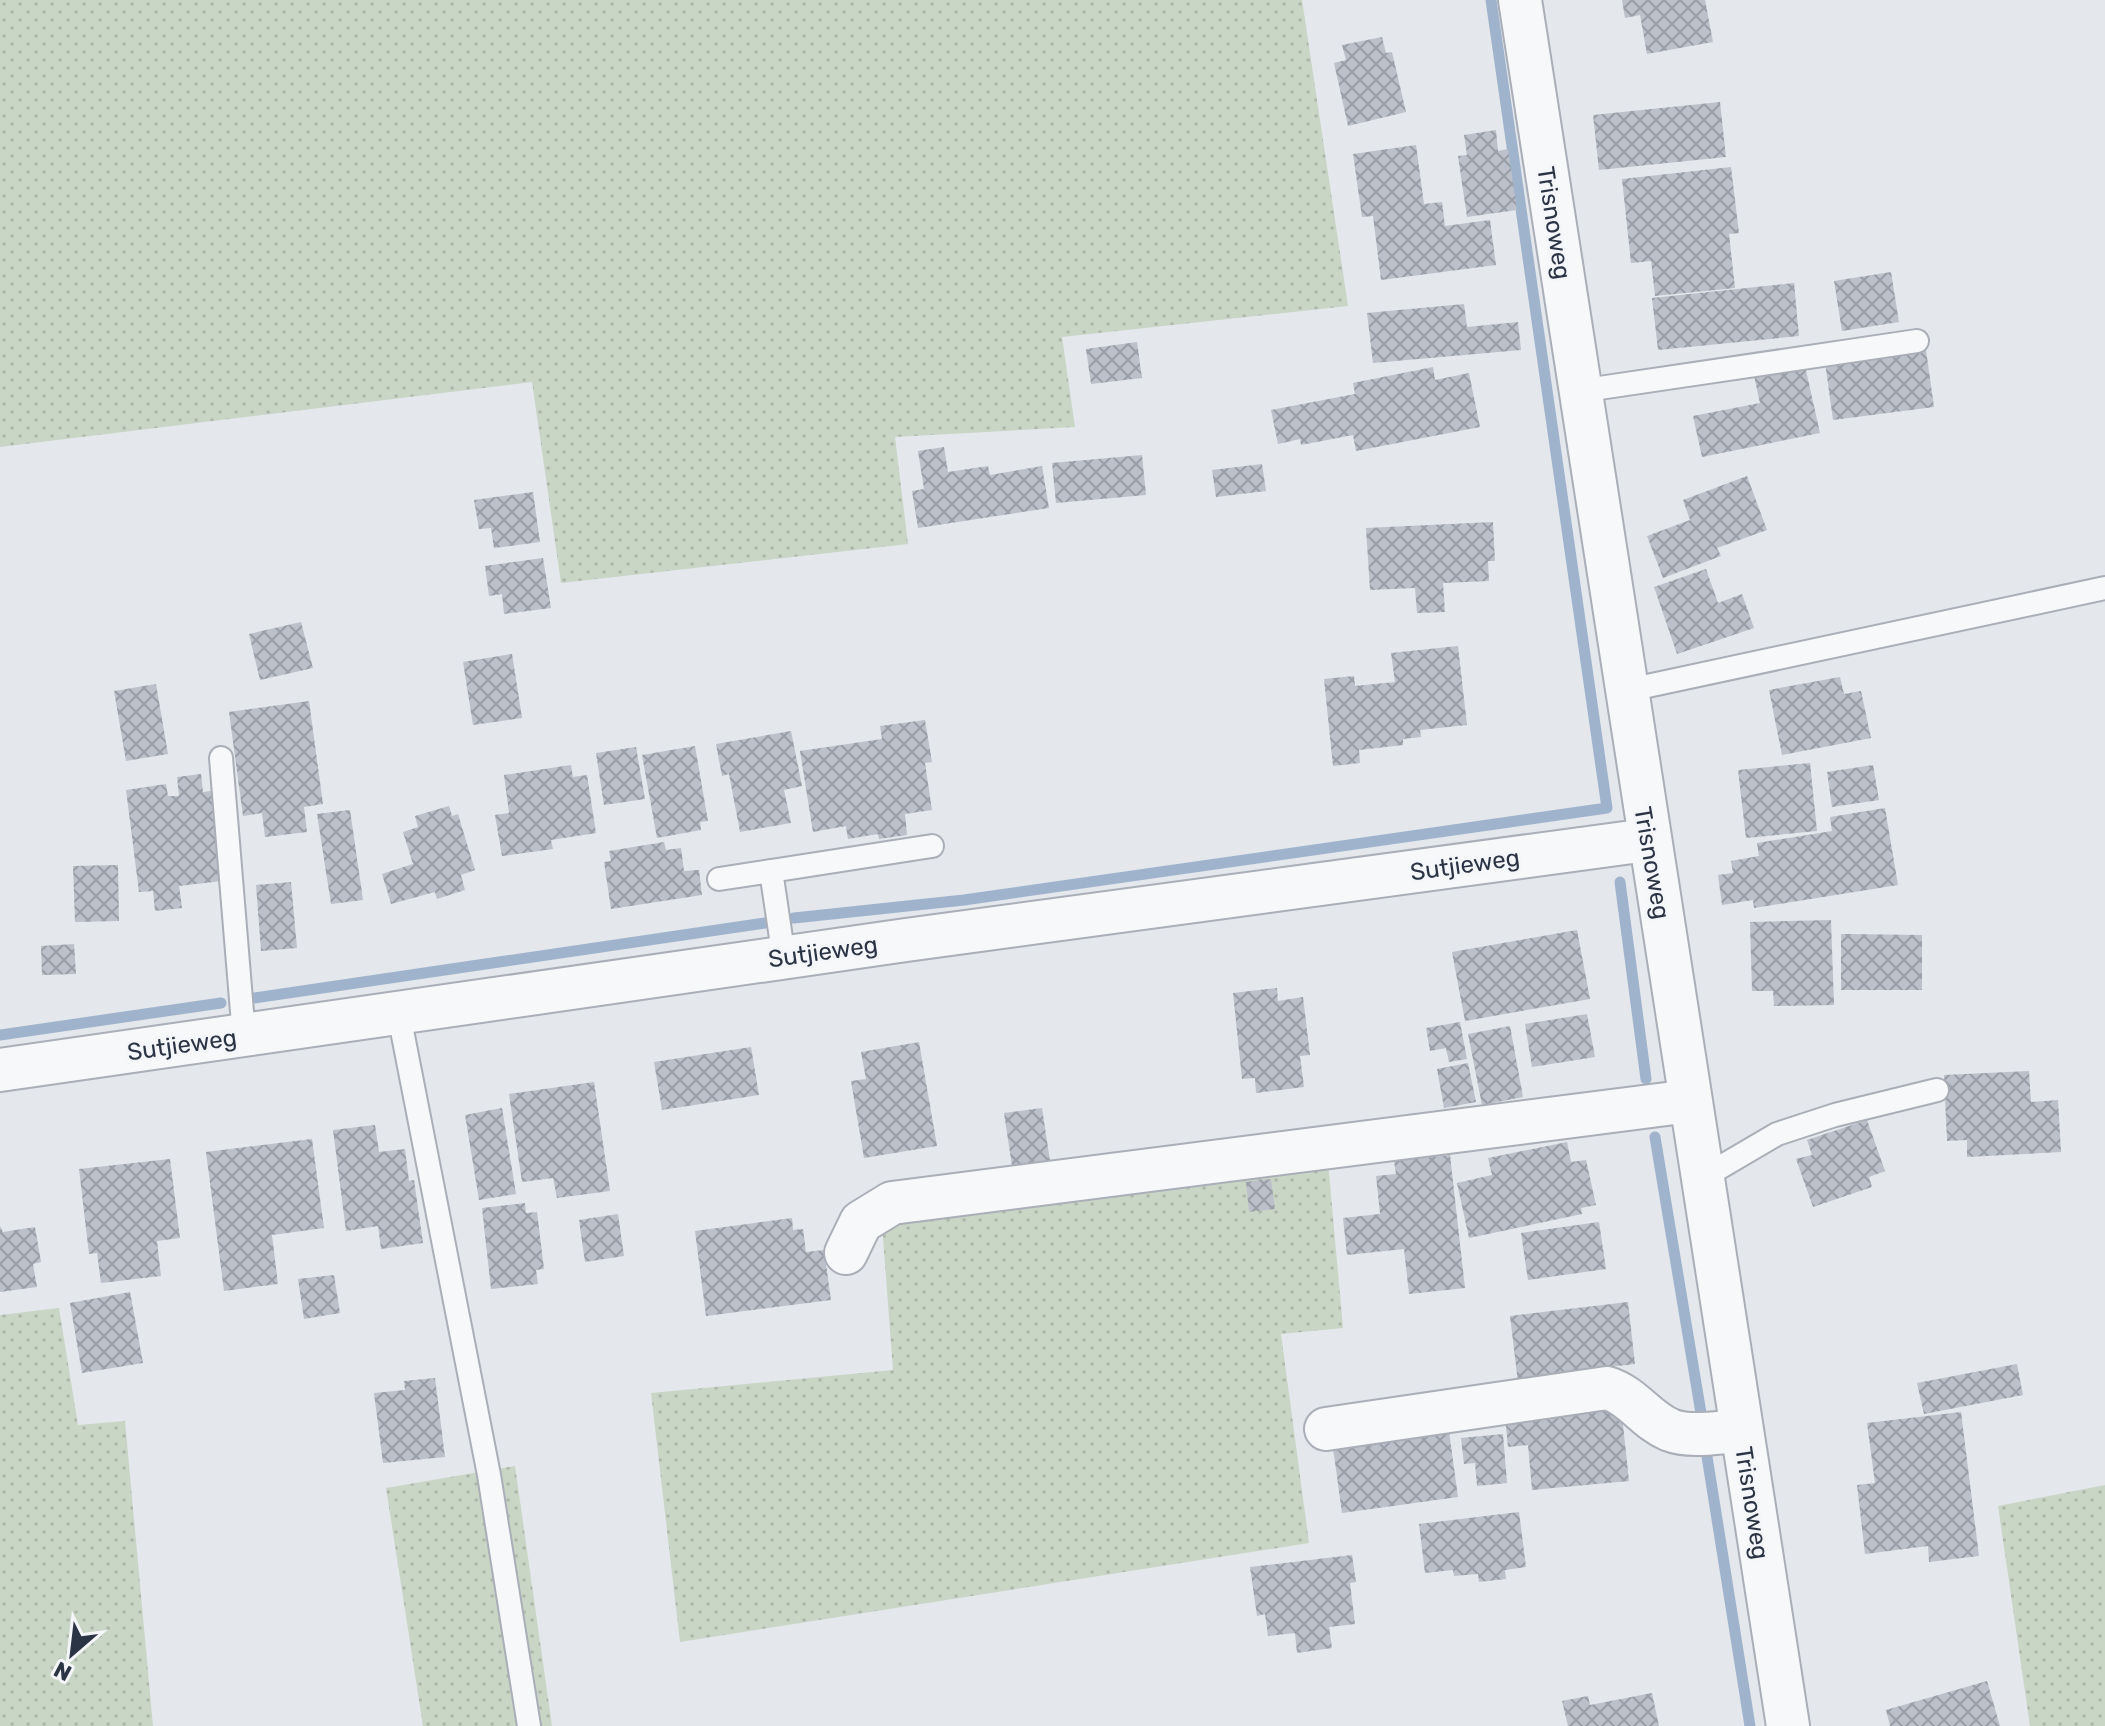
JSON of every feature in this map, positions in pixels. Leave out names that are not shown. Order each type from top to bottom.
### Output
[{"type":"street","name":"Trisnoweg","points":[[1520,0],[1647,840],[1788,1726]]},
{"type":"street","name":"Sutjieweg","points":[[0,1070],[784,958],[1647,840]]},
{"type":"street","points":[[846,1253],[861,1222],[892,1203],[1690,1101]]},
{"type":"street","points":[[1326,1429],[1607,1388],[1621,1392],[1670,1430],[1690,1434],[1740,1431]]},
{"type":"lane","points":[[1579,391],[1917,341]]},
{"type":"lane","points":[[1624,691],[2105,588]]},
{"type":"lane","points":[[221,758],[244,1036]]},
{"type":"lane","points":[[719,879],[932,846]]},
{"type":"lane","points":[[771,871],[784,958]]},
{"type":"lane","points":[[399,1015],[486,1459],[529,1726]]},
{"type":"lane","points":[[1702,1178],[1777,1134],[1835,1115],[1937,1090]]},
{"type":"green space","points":[[0,0],[1302,0],[1348,306],[1062,337],[1075,427],[895,437],[908,544],[561,583],[532,382],[0,447]]},
{"type":"green space","points":[[1328,1162],[1343,1328],[1281,1334],[1309,1543],[680,1642],[651,1393],[893,1370],[882,1224]]},
{"type":"green space","points":[[59,1308],[78,1425],[125,1421],[153,1726],[0,1726],[0,1315]]},
{"type":"green space","points":[[515,1466],[552,1726],[423,1726],[386,1488]]},
{"type":"green space","points":[[2105,1485],[2105,1726],[2030,1726],[1998,1506]]},
{"type":"building","points":[[1622,0],[1705,0],[1713,42],[1647,54],[1640,15],[1625,18]]},
{"type":"building","points":[[1382,37],[1386,53],[1392,52],[1406,112],[1348,126],[1334,63],[1346,60],[1342,45]]},
{"type":"building","points":[[1720,102],[1726,157],[1599,170],[1593,115]]},
{"type":"building","points":[[1496,130],[1498,151],[1508,149],[1517,210],[1467,217],[1458,156],[1467,155],[1464,135]]},
{"type":"building","points":[[1416,145],[1424,204],[1442,202],[1445,226],[1490,220],[1496,265],[1381,280],[1373,216],[1362,217],[1353,154]]},
{"type":"building","points":[[1731,167],[1739,233],[1729,234],[1735,288],[1655,296],[1651,261],[1631,263],[1622,179]]},
{"type":"building","points":[[1891,272],[1899,322],[1842,331],[1834,281]]},
{"type":"building","points":[[1794,283],[1799,336],[1658,350],[1652,298]]},
{"type":"building","points":[[1464,304],[1467,327],[1518,322],[1521,350],[1373,363],[1367,313]]},
{"type":"building","points":[[1137,342],[1142,378],[1091,384],[1086,349]]},
{"type":"building","points":[[1926,350],[1934,407],[1833,420],[1825,362]]},
{"type":"building","points":[[1805,366],[1820,433],[1702,457],[1693,416],[1760,403],[1754,376]]},
{"type":"building","points":[[1433,367],[1435,380],[1469,373],[1480,427],[1356,451],[1353,435],[1301,445],[1300,439],[1278,444],[1271,410],[1355,394],[1353,383]]},
{"type":"building","points":[[944,447],[948,472],[988,466],[990,475],[1042,466],[1049,508],[918,528],[912,491],[924,489],[918,451]]},
{"type":"building","points":[[1142,455],[1146,495],[1056,503],[1052,463]]},
{"type":"building","points":[[1262,464],[1266,491],[1216,497],[1212,470]]},
{"type":"building","points":[[1747,476],[1767,530],[1717,548],[1721,556],[1663,578],[1647,536],[1690,520],[1683,500]]},
{"type":"building","points":[[533,492],[540,542],[494,548],[491,528],[479,529],[474,500]]},
{"type":"building","points":[[1493,522],[1495,561],[1488,561],[1489,581],[1443,583],[1445,612],[1417,613],[1415,588],[1370,590],[1366,528]]},
{"type":"building","points":[[543,558],[551,608],[504,614],[502,594],[489,596],[485,566]]},
{"type":"building","points":[[1706,569],[1718,603],[1742,594],[1754,628],[1677,654],[1654,587]]},
{"type":"building","points":[[301,622],[313,668],[260,680],[249,634]]},
{"type":"building","points":[[1458,646],[1467,725],[1420,730],[1421,737],[1403,739],[1403,745],[1359,750],[1360,763],[1333,766],[1324,679],[1354,676],[1355,686],[1395,682],[1391,653]]},
{"type":"building","points":[[512,654],[522,718],[473,725],[463,662]]},
{"type":"building","points":[[1840,677],[1844,694],[1861,691],[1871,738],[1782,755],[1769,690]]},
{"type":"building","points":[[156,684],[168,754],[126,761],[114,691]]},
{"type":"building","points":[[309,701],[323,804],[304,807],[307,832],[265,837],[262,813],[243,816],[229,712]]},
{"type":"building","points":[[925,720],[932,762],[925,763],[932,810],[905,814],[907,835],[879,839],[878,834],[848,839],[846,826],[813,832],[800,751],[882,739],[880,726]]},
{"type":"building","points":[[791,731],[802,786],[784,790],[791,823],[740,832],[729,774],[722,776],[716,744]]},
{"type":"building","points":[[695,746],[708,821],[700,822],[701,830],[657,838],[642,755]]},
{"type":"building","points":[[636,747],[645,799],[604,805],[596,753]]},
{"type":"building","points":[[1810,763],[1817,831],[1746,838],[1738,770]]},
{"type":"building","points":[[571,765],[573,777],[587,775],[596,833],[551,840],[553,849],[502,856],[495,815],[509,813],[504,775]]},
{"type":"building","points":[[1873,765],[1879,800],[1832,807],[1827,772]]},
{"type":"building","points":[[201,774],[203,792],[218,790],[230,880],[179,886],[182,908],[155,911],[153,891],[139,892],[126,790],[166,784],[168,796],[179,796],[177,777]]},
{"type":"building","points":[[449,806],[452,816],[458,814],[475,870],[461,875],[465,890],[437,899],[435,892],[391,904],[382,874],[413,864],[403,832],[418,827],[415,816]]},
{"type":"building","points":[[1885,808],[1898,885],[1754,908],[1753,900],[1722,905],[1718,875],[1733,873],[1731,861],[1759,856],[1757,843],[1832,831],[1830,817]]},
{"type":"building","points":[[350,810],[363,900],[331,904],[317,814]]},
{"type":"building","points":[[664,842],[666,850],[681,848],[684,871],[699,870],[702,895],[611,909],[604,862],[611,861],[609,851]]},
{"type":"building","points":[[118,865],[119,921],[75,922],[73,866]]},
{"type":"building","points":[[291,882],[297,948],[261,951],[256,885]]},
{"type":"building","points":[[1831,920],[1834,1005],[1774,1006],[1773,991],[1752,991],[1750,922]]},
{"type":"building","points":[[1577,930],[1590,999],[1465,1021],[1452,952]]},
{"type":"building","points":[[1841,934],[1922,935],[1922,990],[1841,990]]},
{"type":"building","points":[[74,944],[76,974],[42,975],[41,946]]},
{"type":"building","points":[[1277,988],[1278,1001],[1303,997],[1310,1055],[1300,1056],[1304,1087],[1256,1093],[1255,1078],[1242,1079],[1233,993]]},
{"type":"building","points":[[1587,1014],[1595,1057],[1532,1067],[1525,1024]]},
{"type":"building","points":[[1460,1022],[1467,1059],[1449,1062],[1446,1048],[1430,1051],[1426,1028]]},
{"type":"building","points":[[1510,1026],[1523,1097],[1482,1105],[1468,1034]]},
{"type":"building","points":[[919,1042],[937,1146],[864,1158],[851,1081],[866,1079],[861,1052]]},
{"type":"building","points":[[751,1047],[759,1095],[662,1110],[654,1062]]},
{"type":"building","points":[[1468,1063],[1476,1102],[1444,1108],[1437,1069]]},
{"type":"building","points":[[2029,1071],[2031,1102],[2058,1100],[2061,1152],[1967,1157],[1967,1140],[1947,1141],[1944,1075]]},
{"type":"building","points":[[594,1082],[610,1191],[557,1198],[553,1178],[522,1182],[509,1094]]},
{"type":"building","points":[[502,1108],[516,1194],[479,1200],[465,1115]]},
{"type":"building","points":[[1042,1108],[1050,1161],[1012,1166],[1004,1113]]},
{"type":"building","points":[[1867,1120],[1885,1171],[1869,1177],[1872,1187],[1813,1207],[1796,1159],[1812,1155],[1807,1140]]},
{"type":"building","points":[[375,1125],[379,1152],[405,1149],[409,1181],[414,1180],[423,1243],[381,1249],[378,1226],[346,1231],[333,1130]]},
{"type":"building","points":[[312,1139],[324,1228],[272,1235],[278,1284],[224,1291],[206,1152]]},
{"type":"building","points":[[1567,1142],[1571,1162],[1586,1160],[1596,1205],[1581,1208],[1582,1214],[1469,1238],[1457,1183],[1492,1175],[1488,1158]]},
{"type":"building","points":[[1450,1155],[1465,1288],[1409,1294],[1404,1249],[1347,1255],[1343,1218],[1380,1214],[1376,1176],[1396,1174],[1394,1161]]},
{"type":"building","points":[[170,1159],[180,1238],[157,1241],[161,1276],[101,1283],[97,1253],[89,1254],[79,1169]]},
{"type":"building","points":[[1271,1179],[1275,1209],[1249,1212],[1246,1182]]},
{"type":"building","points":[[525,1203],[526,1213],[537,1212],[544,1269],[536,1270],[538,1284],[491,1289],[482,1208]]},
{"type":"building","points":[[618,1214],[624,1256],[585,1262],[579,1220]]},
{"type":"building","points":[[792,1218],[793,1230],[803,1229],[806,1252],[824,1250],[831,1300],[706,1316],[695,1231]]},
{"type":"building","points":[[1599,1222],[1606,1269],[1528,1280],[1521,1233]]},
{"type":"building","points":[[0,1226],[3,1232],[35,1227],[41,1262],[33,1264],[37,1287],[0,1292]]},
{"type":"building","points":[[334,1275],[340,1313],[304,1319],[298,1279]]},
{"type":"building","points":[[130,1292],[143,1363],[82,1373],[70,1303]]},
{"type":"building","points":[[1628,1302],[1635,1364],[1609,1367],[1610,1374],[1520,1399],[1510,1316]]},
{"type":"building","points":[[2017,1364],[2023,1395],[1924,1414],[1917,1383]]},
{"type":"building","points":[[435,1378],[445,1457],[383,1463],[374,1393],[405,1390],[404,1381]]},
{"type":"building","points":[[1621,1406],[1629,1481],[1532,1490],[1528,1445],[1508,1447],[1505,1417]]},
{"type":"building","points":[[1961,1412],[1979,1556],[1929,1562],[1928,1546],[1865,1554],[1857,1485],[1875,1483],[1867,1423]]},
{"type":"building","points":[[1447,1417],[1458,1497],[1342,1513],[1331,1433]]},
{"type":"building","points":[[1503,1434],[1507,1483],[1477,1486],[1475,1463],[1464,1464],[1461,1438]]},
{"type":"building","points":[[1519,1512],[1526,1567],[1505,1570],[1506,1579],[1479,1582],[1478,1574],[1454,1576],[1453,1570],[1425,1573],[1419,1524]]},
{"type":"building","points":[[1352,1555],[1356,1582],[1350,1583],[1355,1624],[1329,1627],[1332,1648],[1297,1653],[1295,1633],[1268,1636],[1265,1614],[1257,1616],[1250,1567]]},
{"type":"building","points":[[1987,1681],[2000,1726],[1890,1726],[1886,1710]]},
{"type":"building","points":[[1652,1693],[1659,1726],[1568,1726],[1562,1701],[1588,1696],[1590,1705]]},
{"type":"waterway","points":[[794,918],[964,900],[1607,808],[1491,0]]},
{"type":"waterway","points":[[1620,882],[1646,1079]]},
{"type":"waterway","points":[[254,998],[765,923]]},
{"type":"waterway","points":[[0,1035],[221,1003]]},
{"type":"waterway","points":[[1655,1137],[1703,1425]]},
{"type":"waterway","points":[[1705,1444],[1750,1726]]}]
